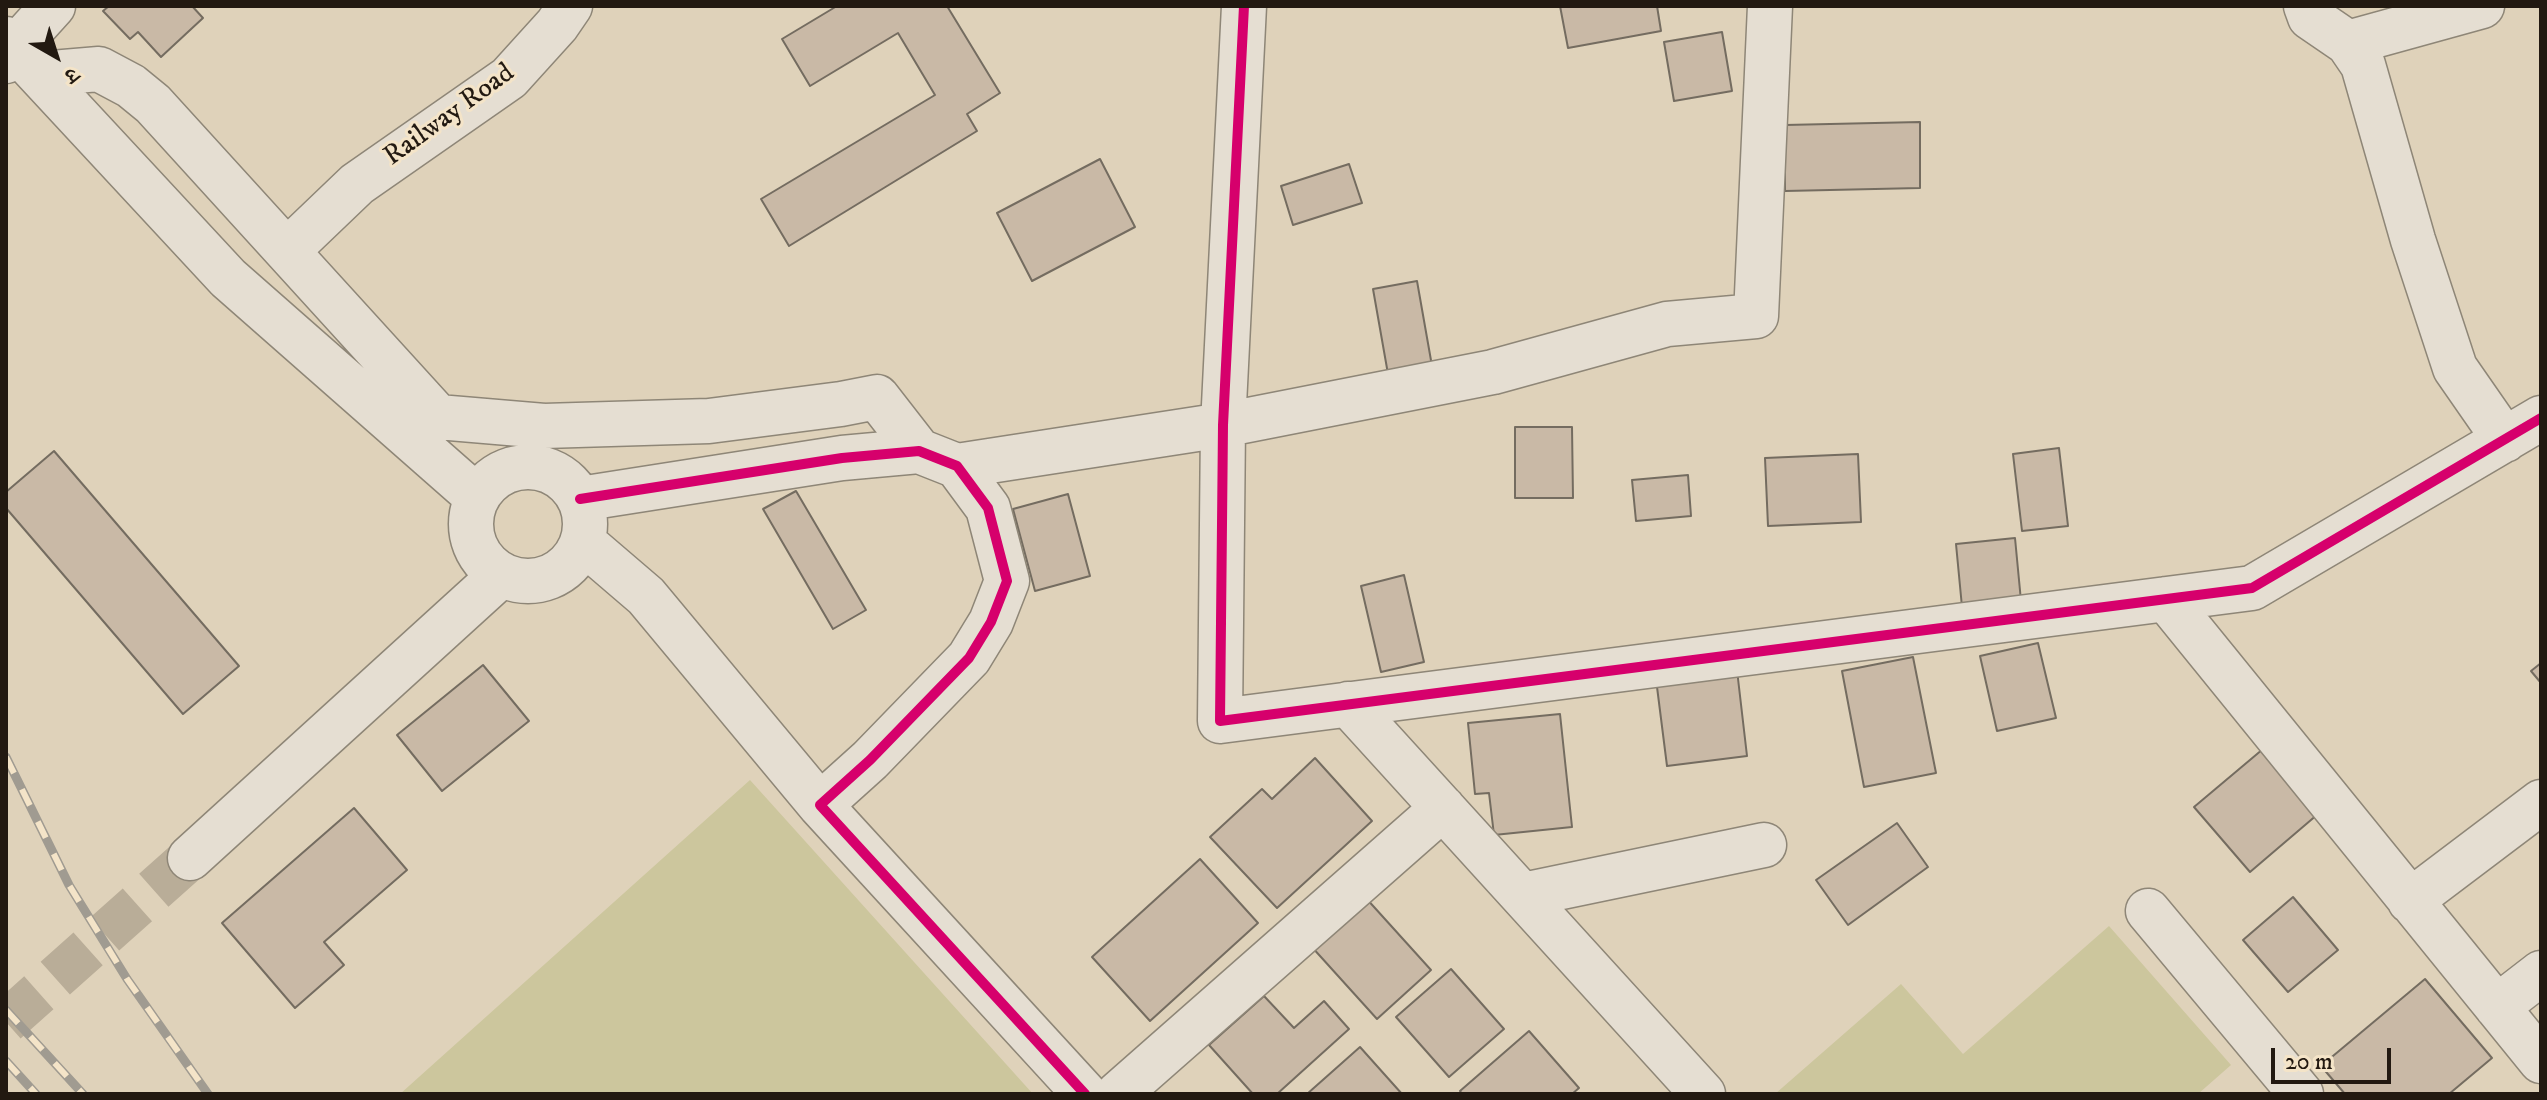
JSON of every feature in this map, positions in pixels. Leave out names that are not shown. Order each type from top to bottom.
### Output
[{"type":"street","points":[[17,56],[53,6]]},
{"type":"street","name":"Railway Road","points":[[287,251],[357,184],[509,78],[570,6]]},
{"type":"street","points":[[1244,6],[1223,425],[1220,721],[2252,588],[2523,429],[2455,368],[2413,240],[2363,65],[2348,43],[2310,17],[2306,6]]},
{"type":"street","points":[[580,499],[842,458],[938,459],[1223,425],[1493,372],[1667,324],[1756,316],[1770,6]]},
{"type":"street","points":[[2348,43],[2482,6]]},
{"type":"street","points":[[17,56],[99,69],[131,86],[153,104],[438,417],[544,426],[709,421],[877,397],[988,508],[1007,581],[991,622],[969,658],[870,760],[820,805]]},
{"type":"street","points":[[17,56],[228,278],[477,497]]},
{"type":"street","points":[[520,467],[538,468],[555,474],[569,484],[580,499],[585,527],[583,542],[564,569],[550,577],[516,581],[501,575],[486,564],[476,549],[471,532],[477,497],[488,483],[520,467]]},
{"type":"street","points":[[583,542],[646,596],[820,805],[1085,1094]]},
{"type":"street","points":[[190,858],[501,575]]},
{"type":"street","points":[[2166,599],[2541,1061]]},
{"type":"street","points":[[1348,704],[1703,1094]]},
{"type":"street","points":[[2410,901],[2541,802]]},
{"type":"street","points":[[1118,1094],[1443,808]]},
{"type":"street","points":[[1523,895],[1764,845]]},
{"type":"street","points":[[2148,911],[2282,1087]]},
{"type":"street","points":[[2497,1007],[2541,973]]},
{"type":"shaded area","points":[[750,780],[1033,1094],[400,1094]]},
{"type":"shaded area","points":[[2109,926],[2231,1065],[2198,1094],[1775,1094],[1901,984],[1963,1054]]},
{"type":"building","points":[[109,6],[192,6],[203,18],[161,57],[138,32],[130,39],[103,11]]},
{"type":"building","points":[[837,6],[947,6],[1000,93],[967,114],[977,131],[789,246],[761,199],[935,95],[898,33],[810,86],[782,39]]},
{"type":"building","points":[[1560,6],[1657,6],[1661,31],[1568,48]]},
{"type":"building","points":[[1722,32],[1732,91],[1674,101],[1664,42]]},
{"type":"building","points":[[1920,122],[1920,188],[1785,191],[1785,125]]},
{"type":"building","points":[[1100,159],[1135,227],[1032,281],[997,213]]},
{"type":"building","points":[[1349,164],[1362,203],[1293,225],[1281,186]]},
{"type":"building","points":[[1417,281],[1432,366],[1388,374],[1373,289]]},
{"type":"building","points":[[1515,427],[1572,427],[1573,498],[1515,498]]},
{"type":"building","points":[[2059,448],[2068,526],[2022,531],[2013,454]]},
{"type":"building","points":[[54,451],[239,666],[183,714],[6,508],[6,492]]},
{"type":"building","points":[[1858,454],[1861,522],[1768,526],[1765,458]]},
{"type":"building","points":[[1688,475],[1691,516],[1636,521],[1632,480]]},
{"type":"building","points":[[796,491],[866,610],[833,629],[763,509]]},
{"type":"building","points":[[1068,494],[1090,576],[1035,591],[1013,509]]},
{"type":"building","points":[[2015,538],[2021,601],[1962,607],[1956,544]]},
{"type":"building","points":[[1404,575],[1424,662],[1381,672],[1361,586]]},
{"type":"building","points":[[2038,643],[2056,718],[1997,731],[1980,656]]},
{"type":"building","points":[[1913,657],[1936,773],[1864,787],[1842,671]]},
{"type":"building","points":[[2541,663],[2541,683],[2531,671]]},
{"type":"building","points":[[483,665],[529,721],[442,791],[397,735]]},
{"type":"building","points":[[1737,670],[1747,756],[1667,766],[1656,679]]},
{"type":"building","points":[[1560,714],[1572,827],[1494,835],[1489,793],[1475,794],[1468,723]]},
{"type":"building","points":[[2263,749],[2318,814],[2250,872],[2194,807]]},
{"type":"building","points":[[1315,758],[1372,821],[1277,908],[1210,837],[1262,789],[1272,799]]},
{"type":"building","points":[[354,808],[407,870],[324,942],[344,965],[295,1008],[222,923]]},
{"type":"building","points":[[1897,823],[1928,867],[1848,925],[1816,880]]},
{"type":"building","points":[[1200,859],[1258,923],[1150,1021],[1092,957]]},
{"type":"building","points":[[1365,897],[1431,970],[1377,1019],[1311,946]]},
{"type":"building","points":[[2293,897],[2338,950],[2288,992],[2243,940]]},
{"type":"building","points":[[1451,969],[1504,1029],[1449,1077],[1396,1017]]},
{"type":"building","points":[[2425,979],[2492,1058],[2449,1094],[2345,1094],[2321,1066]]},
{"type":"building","points":[[1264,996],[1294,1028],[1324,1001],[1349,1029],[1277,1094],[1253,1094],[1209,1045]]},
{"type":"building","points":[[1529,1031],[1579,1088],[1572,1094],[1462,1094],[1460,1091]]},
{"type":"building","points":[[1360,1047],[1402,1094],[1307,1094]]},
{"type":"tunnel","points":[[6,1022],[190,858]]},
{"type":"railway","points":[[6,757],[69,885],[127,979],[208,1094]]},
{"type":"railway","points":[[6,1010],[83,1094]]},
{"type":"railway","points":[[6,1061],[36,1094]]},
{"type":"cycle path","points":[[1244,6],[1223,425],[1220,721],[2252,588],[2541,418]]},
{"type":"cycle path","points":[[580,499],[842,458],[919,451],[957,466],[988,508],[1007,581],[991,622],[969,658],[870,760],[820,805],[1085,1094]]}]
